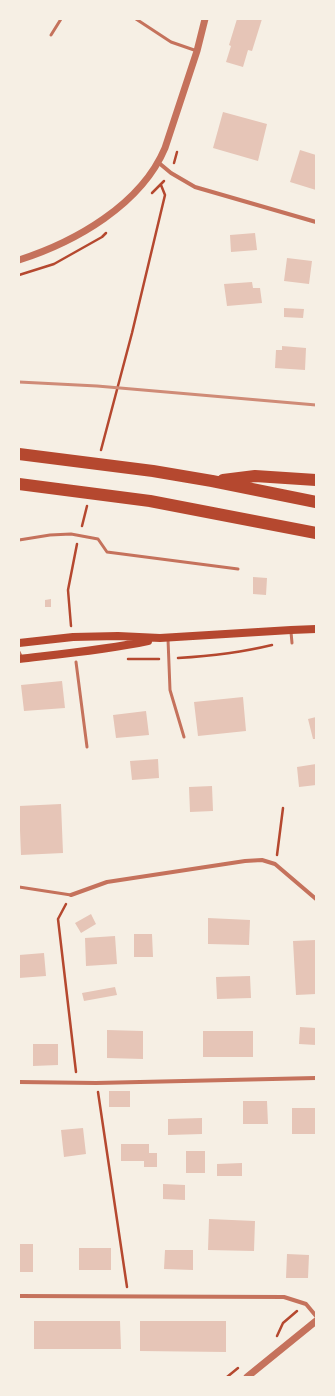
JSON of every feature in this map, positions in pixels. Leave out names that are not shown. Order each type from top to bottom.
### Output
[{"type":"highway","points":[[19,454],[146,470],[212,481],[316,502]]},
{"type":"highway","points":[[212,481],[255,476],[316,480]]},
{"type":"highway","points":[[19,484],[150,502],[316,533]]},
{"type":"main road","points":[[19,643],[73,637],[118,636],[164,638],[316,629]]},
{"type":"main road","points":[[20,656],[74,653],[164,638]]},
{"type":"street","points":[[19,260],[42,253],[103,220],[126,200],[148,177],[158,163],[165,148],[206,19]]},
{"type":"street","points":[[158,163],[171,173],[195,187],[316,222]]},
{"type":"street","points":[[71,895],[107,882],[245,861],[262,860],[275,864],[316,899]]},
{"type":"street","points":[[19,1082],[96,1083],[316,1078]]},
{"type":"street","points":[[19,1296],[284,1297],[306,1304],[316,1316]]},
{"type":"street","points":[[247,1377],[316,1321]]},
{"type":"lane","points":[[51,35],[60,19]]},
{"type":"lane","points":[[136,19],[171,42],[197,51]]},
{"type":"lane","points":[[19,540],[50,534],[71,534],[98,539],[106,552],[238,570]]},
{"type":"lane","points":[[291,630],[292,643]]},
{"type":"lane","points":[[164,638],[170,690],[184,737]]},
{"type":"lane","points":[[76,662],[87,747]]},
{"type":"lane","points":[[19,887],[71,895]]},
{"type":"path","points":[[100,456],[132,333],[165,195],[161,185]]},
{"type":"path","points":[[80,532],[88,502]]},
{"type":"path","points":[[71,627],[68,590],[72,563],[78,540]]},
{"type":"path","points":[[279,846],[282,808]]},
{"type":"path","points":[[71,895],[58,919],[77,1082]]},
{"type":"path","points":[[96,1083],[128,1296]]},
{"type":"path","points":[[277,1337],[283,1322],[306,1304]]},
{"type":"path","points":[[227,1377],[244,1364]]},
{"type":"building","points":[[237,19],[262,19],[252,51],[248,50],[243,67],[226,62],[231,46],[229,45]]},
{"type":"building","points":[[223,112],[267,124],[258,161],[213,148]]},
{"type":"building","points":[[300,150],[316,155],[316,190],[290,182]]},
{"type":"building","points":[[255,233],[257,250],[231,252],[230,235]]},
{"type":"building","points":[[287,258],[312,261],[309,284],[284,281]]},
{"type":"building","points":[[252,282],[253,288],[260,288],[262,303],[227,306],[224,284]]},
{"type":"building","points":[[284,308],[304,309],[303,318],[284,317]]},
{"type":"building","points":[[282,346],[306,348],[305,370],[275,368],[276,350],[282,350]]},
{"type":"building","points":[[253,577],[267,578],[266,595],[253,594]]},
{"type":"building","points":[[51,599],[51,607],[45,607],[45,600]]},
{"type":"building","points":[[62,681],[65,708],[24,711],[21,685]]},
{"type":"building","points":[[243,697],[246,731],[198,736],[194,702]]},
{"type":"building","points":[[146,711],[149,735],[116,738],[113,715]]},
{"type":"building","points":[[316,717],[316,739],[313,739],[308,719]]},
{"type":"building","points":[[158,759],[159,778],[132,780],[130,761]]},
{"type":"building","points":[[316,764],[316,785],[299,787],[297,767]]},
{"type":"building","points":[[212,786],[213,811],[190,812],[189,787]]},
{"type":"building","points":[[61,804],[63,853],[21,855],[19,806]]},
{"type":"building","points":[[91,914],[96,924],[81,933],[75,923]]},
{"type":"building","points":[[208,918],[250,920],[249,945],[208,944]]},
{"type":"building","points":[[134,934],[152,934],[153,957],[134,957]]},
{"type":"building","points":[[115,936],[117,964],[86,966],[85,938]]},
{"type":"building","points":[[316,940],[316,994],[296,995],[293,941]]},
{"type":"building","points":[[44,953],[46,976],[19,978],[19,955]]},
{"type":"building","points":[[250,976],[251,998],[217,999],[216,977]]},
{"type":"building","points":[[115,987],[117,995],[84,1001],[82,993]]},
{"type":"building","points":[[300,1027],[316,1028],[316,1045],[299,1044]]},
{"type":"building","points":[[107,1030],[143,1031],[143,1059],[107,1058]]},
{"type":"building","points":[[203,1031],[253,1031],[253,1057],[203,1057]]},
{"type":"building","points":[[33,1044],[58,1044],[58,1065],[33,1066]]},
{"type":"building","points":[[109,1091],[130,1091],[130,1107],[109,1107]]},
{"type":"building","points":[[243,1101],[267,1101],[268,1124],[243,1124]]},
{"type":"building","points":[[292,1108],[316,1108],[316,1134],[292,1134]]},
{"type":"building","points":[[202,1118],[202,1134],[168,1135],[168,1119]]},
{"type":"building","points":[[83,1128],[86,1154],[64,1157],[61,1130]]},
{"type":"building","points":[[121,1144],[149,1144],[149,1153],[157,1153],[157,1167],[144,1167],[144,1161],[121,1161]]},
{"type":"building","points":[[186,1151],[205,1151],[205,1173],[186,1173]]},
{"type":"building","points":[[242,1163],[242,1176],[217,1176],[217,1164]]},
{"type":"building","points":[[163,1184],[185,1185],[185,1200],[163,1199]]},
{"type":"building","points":[[209,1219],[255,1221],[254,1251],[208,1250]]},
{"type":"building","points":[[19,1244],[33,1244],[33,1272],[19,1272]]},
{"type":"building","points":[[79,1248],[111,1248],[111,1270],[79,1270]]},
{"type":"building","points":[[165,1250],[193,1250],[193,1270],[164,1269]]},
{"type":"building","points":[[287,1254],[309,1255],[308,1278],[286,1278]]},
{"type":"building","points":[[34,1321],[120,1321],[121,1349],[34,1349]]},
{"type":"building","points":[[140,1321],[226,1321],[226,1352],[140,1351]]},
{"type":"railway","points":[[19,382],[97,386],[316,405]]}]
